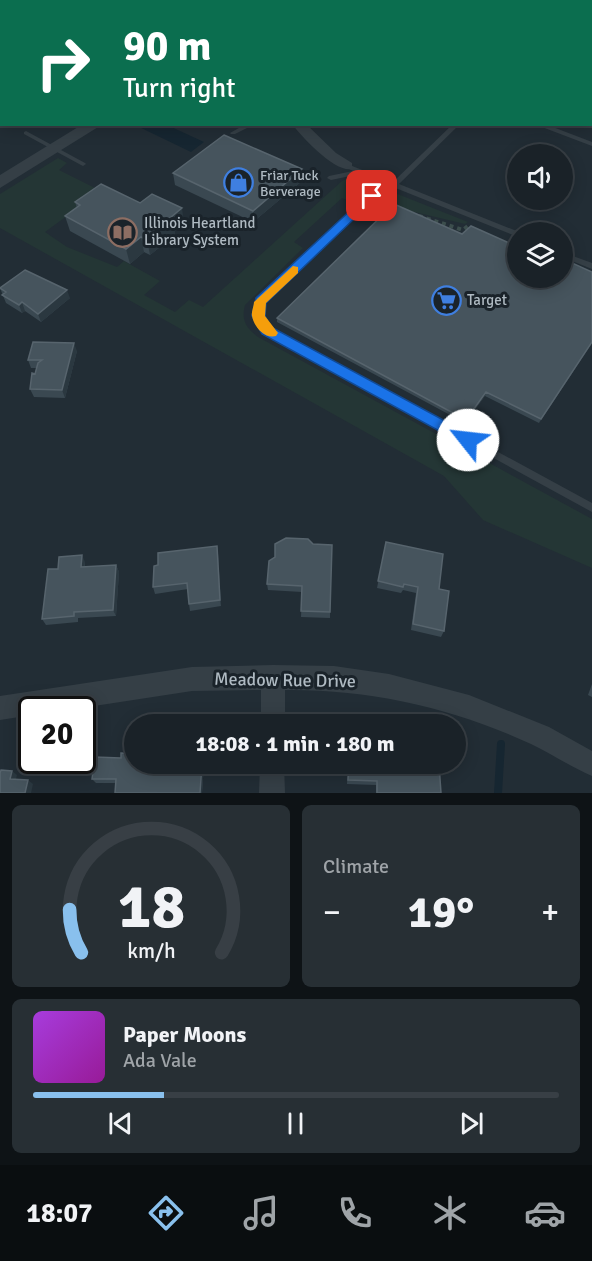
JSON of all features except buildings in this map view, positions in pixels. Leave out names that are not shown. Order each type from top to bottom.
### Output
[{"type":"street","points":[[0,183],[91,126]]},
{"type":"street","points":[[300,126],[331,156],[353,169]]},
{"type":"street","points":[[273,677],[273,714]]},
{"type":"street","name":"Meadow Rue Drive","points":[[0,708],[192,679],[334,678],[431,695],[469,707],[540,736],[592,764]]},
{"type":"street","points":[[272,774],[272,793]]},
{"type":"lane","points":[[233,133],[248,126]]},
{"type":"lane","points":[[455,126],[260,302],[258,316],[267,330],[592,508]]},
{"type":"lane","points":[[542,126],[592,144]]},
{"type":"lane","points":[[26,133],[83,164]]},
{"type":"lane","points":[[331,178],[353,169],[507,231]]},
{"type":"lane","points":[[573,258],[592,266]]},
{"type":"path","points":[[409,212],[463,230],[469,225],[478,229]]},
{"type":"shaded area","points":[[58,158],[67,163],[59,170],[97,189],[97,194],[45,232],[67,247],[117,267],[124,261],[160,281],[144,295],[175,312],[189,300],[203,307],[342,181],[349,178],[358,181],[361,189],[358,197],[352,202],[342,198],[294,242],[303,248],[245,305],[244,319],[248,327],[258,337],[592,519],[592,568],[483,520],[444,476],[0,228],[0,194]]},
{"type":"shaded area","points":[[390,191],[468,222],[465,224],[406,210],[392,204],[397,198],[388,194]]},
{"type":"water","points":[[137,126],[169,126],[204,142],[191,152]]},
{"type":"waterway","points":[[498,793],[501,744]]},
{"type":"slow traffic","points":[[272,333],[262,324],[258,316],[260,302],[293,270]]},
{"type":"place","name":"Friar Tuck Berverage","points":[[239,183]]},
{"type":"place","name":"Illinois Heartland Library System","points":[[123,232]]},
{"type":"place","name":"Target","points":[[446,300]]},
{"type":"route","points":[[372,196],[260,302],[258,316],[267,330],[468,440]]}]
